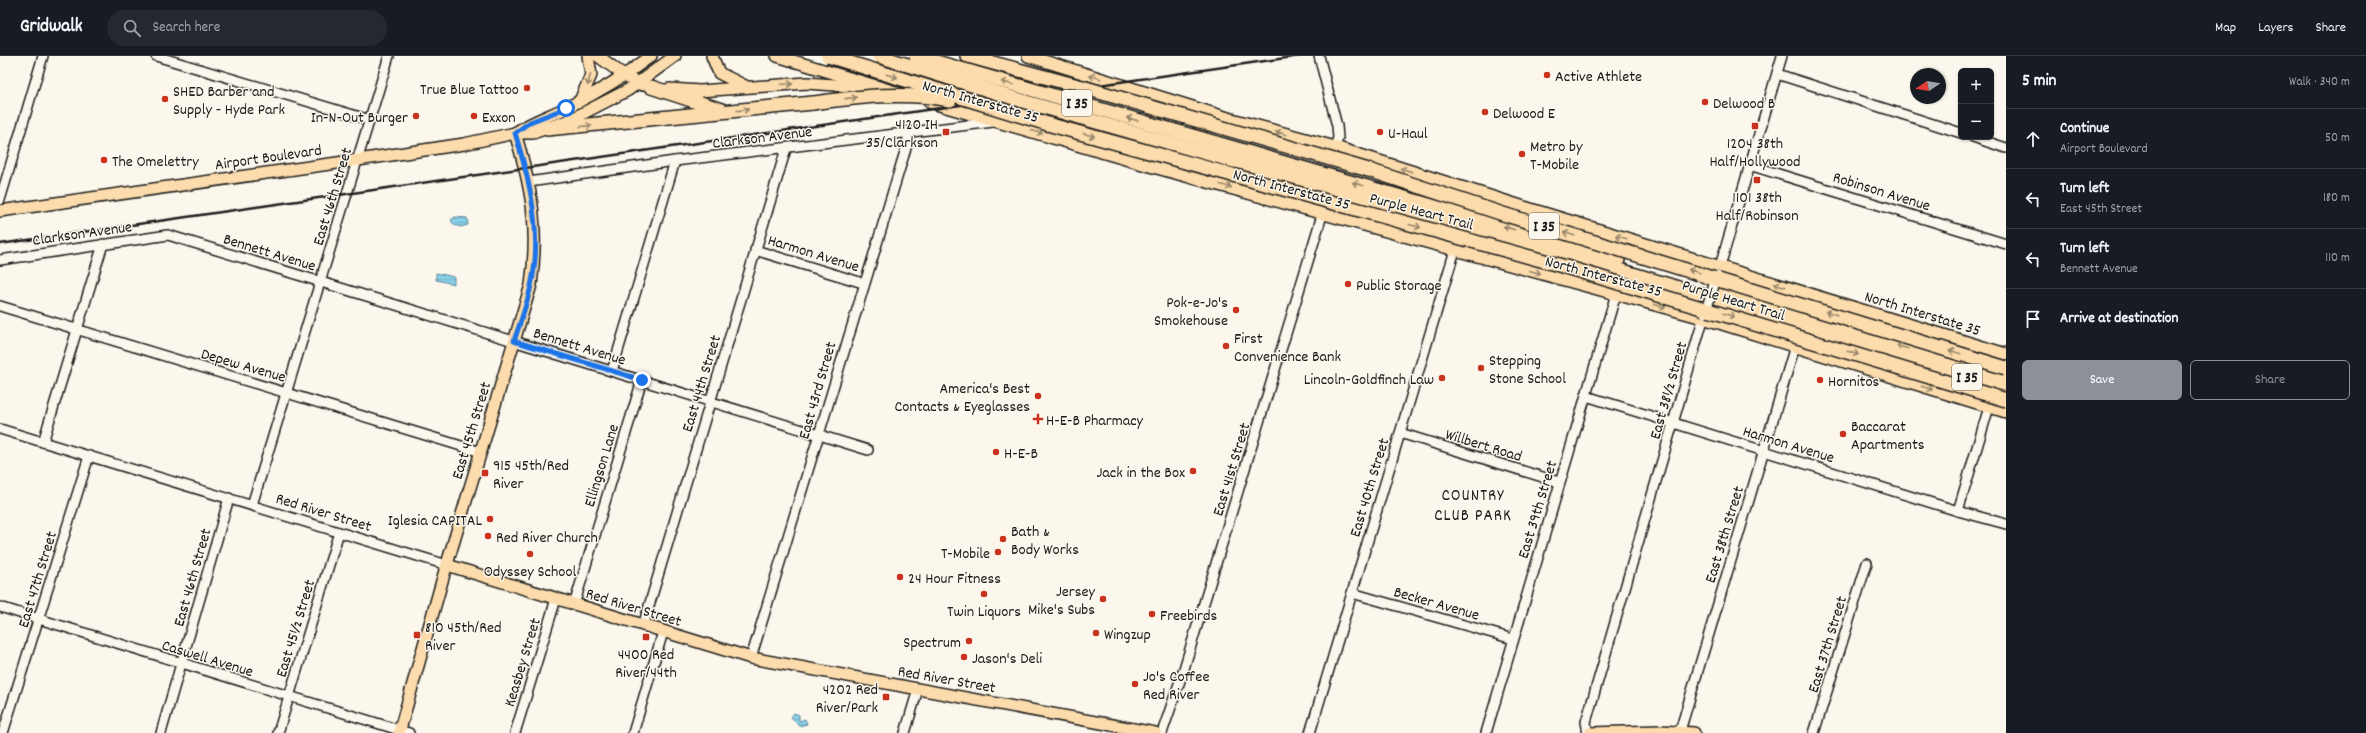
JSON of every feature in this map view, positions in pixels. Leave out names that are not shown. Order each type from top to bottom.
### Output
[{"type":"highway","name":"Purple Heart Trail","points":[[828,56],[1051,125],[1559,264],[2006,400]]},
{"type":"highway","name":"Purple Heart Trail","points":[[879,56],[1026,102],[1236,155],[1611,258],[2006,379]]},
{"type":"highway","name":"Purple Heart Trail","points":[[916,56],[1236,155],[1260,170],[1311,182],[1623,271],[2006,389]]},
{"type":"highway","name":"Purple Heart Trail","points":[[967,56],[1082,87],[1372,171],[1503,214],[2006,368]]},
{"type":"highway","points":[[1000,56],[1082,87]]},
{"type":"highway","points":[[651,87],[727,112]]},
{"type":"highway","points":[[547,129],[877,96],[920,95],[952,100],[1051,125]]},
{"type":"highway","points":[[1260,170],[1320,193],[1403,235]]},
{"type":"highway","points":[[1927,365],[2006,405]]},
{"type":"main road","points":[[579,102],[591,75],[588,56]]},
{"type":"main road","points":[[598,56],[625,76],[637,83],[651,87],[700,91],[745,86],[824,83],[886,90]]},
{"type":"main road","name":"Airport Boulevard","points":[[515,133],[530,122],[579,102],[625,76],[651,56]]},
{"type":"main road","name":"Airport Boulevard","points":[[0,212],[464,144],[515,133],[533,134],[570,120],[637,83],[675,56]]},
{"type":"main road","points":[[712,56],[719,73],[745,86]]},
{"type":"main road","name":"North Interstate 35","points":[[777,56],[886,90],[1000,121],[1125,159],[1323,212],[1616,294],[1704,316],[2006,412]]},
{"type":"main road","name":"North Interstate 35","points":[[1028,56],[1228,118],[1335,148],[1719,271],[2005,352]]},
{"type":"main road","points":[[1125,159],[1140,153],[1146,148],[1156,113],[1154,103],[1144,92]]},
{"type":"main road","points":[[1210,182],[1198,172],[1191,163],[1203,123],[1211,118],[1228,118]]},
{"type":"main road","name":"East 45th Street","points":[[402,732],[447,565],[531,285],[535,259],[534,210],[529,182],[515,133]]},
{"type":"main road","name":"Red River Street","points":[[447,565],[642,626],[751,658],[1155,733]]},
{"type":"main road","points":[[1589,733],[1680,731],[1694,733]]},
{"type":"street","points":[[0,200],[43,56]]},
{"type":"street","points":[[156,56],[370,120]]},
{"type":"street","name":"East 46th Street","points":[[252,506],[389,56]]},
{"type":"street","points":[[1319,56],[1338,126],[1335,148]]},
{"type":"street","name":"East 38½ Street","points":[[1589,733],[1586,722],[1704,316],[1719,271],[1782,56]]},
{"type":"street","points":[[1777,74],[1958,132]]},
{"type":"street","points":[[1158,168],[1175,111],[1186,105],[1191,115],[1175,172]]},
{"type":"street","name":"Clarkson Avenue","points":[[529,182],[675,161],[786,148],[952,125],[1000,121]]},
{"type":"street","name":"East 43rd Street","points":[[751,658],[819,436],[863,283],[907,145],[909,131]]},
{"type":"street","points":[[1982,140],[2006,148]]},
{"type":"street","name":"East 44th Street","points":[[642,626],[786,148]]},
{"type":"street","points":[[612,371],[675,161]]},
{"type":"street","name":"Robinson Avenue","points":[[1749,165],[2006,244]]},
{"type":"street","name":"East 41st Street","points":[[1162,733],[1204,605],[1323,212]]},
{"type":"street","name":"Clarkson Avenue","points":[[0,260],[168,235]]},
{"type":"street","name":"Bennett Avenue","points":[[168,235],[868,450]]},
{"type":"street","points":[[43,442],[78,331],[103,244]]},
{"type":"street","name":"Harmon Avenue","points":[[755,250],[863,283]]},
{"type":"street","name":"East 40th Street","points":[[1310,733],[1455,250]]},
{"type":"street","name":"East 39th Street","points":[[1486,733],[1559,482],[1616,294]]},
{"type":"street","name":"Depew Avenue","points":[[0,306],[78,331],[480,452]]},
{"type":"street","name":"East 38th Street","points":[[1680,731],[1795,346]]},
{"type":"street","name":"Ellingson Lane","points":[[574,605],[642,380]]},
{"type":"street","name":"Harmon Avenue","points":[[1586,396],[1764,450],[1958,512],[2006,524]]},
{"type":"street","points":[[1958,512],[1989,407]]},
{"type":"street","name":"Red River Street","points":[[0,429],[447,565]]},
{"type":"street","name":"Willbert Road","points":[[1400,433],[1559,482]]},
{"type":"street","name":"East 47th Street","points":[[3,733],[40,620],[89,456]]},
{"type":"street","name":"East 46th Street","points":[[161,733],[182,665],[229,498]]},
{"type":"street","name":"East 45½ Street","points":[[278,733],[339,532]]},
{"type":"street","name":"East 37th Street","points":[[1814,733],[1867,563]]},
{"type":"street","name":"Becker Avenue","points":[[1352,593],[1513,639]]},
{"type":"street","name":"Keasbey Street","points":[[515,733],[556,599]]},
{"type":"street","name":"Caswell Avenue","points":[[0,607],[182,665],[402,732]]},
{"type":"street","points":[[633,733],[663,632]]},
{"type":"street","points":[[905,733],[918,689]]},
{"type":"water","points":[[455,217],[467,218],[468,225],[461,227],[454,225],[451,220]]},
{"type":"water","points":[[436,273],[454,277],[454,284],[436,280]]},
{"type":"water","points":[[794,713],[799,715],[799,721],[805,719],[807,724],[799,726],[791,717]]},
{"type":"railway","points":[[0,244],[1300,56]]},
{"type":"place","name":"Active Athlete","points":[[1547,75]]},
{"type":"place","name":"True Blue Tattoo","points":[[527,88]]},
{"type":"place","name":"SHED Barber and Supply - Hyde Park","points":[[165,99]]},
{"type":"place","name":"Delwood B","points":[[1705,102]]},
{"type":"place","name":"Delwood E","points":[[1485,112]]},
{"type":"place","name":"In-N-Out Burger","points":[[416,116]]},
{"type":"place","name":"Exxon","points":[[474,116]]},
{"type":"place","name":"1204 38th Half/Hollywood","points":[[1755,126]]},
{"type":"place","name":"4120 IH 35/Clarkson","points":[[946,132]]},
{"type":"place","name":"U-Haul","points":[[1380,132]]},
{"type":"place","name":"Metro by T-Mobile","points":[[1522,154]]},
{"type":"place","name":"The Omelettry","points":[[104,160]]},
{"type":"place","name":"1101 38th Half/Robinson","points":[[1757,180]]},
{"type":"place","name":"Public Storage","points":[[1348,284]]},
{"type":"place","name":"Pok-e-Jo's Smokehouse","points":[[1236,310]]},
{"type":"place","name":"First Convenience Bank","points":[[1226,346]]},
{"type":"place","name":"Stepping Stone School","points":[[1481,368]]},
{"type":"place","name":"Lincoln-Goldfinch Law","points":[[1442,378]]},
{"type":"place","name":"Hornitos","points":[[1820,380]]},
{"type":"place","name":"America's Best Contacts & Eyeglasses","points":[[1038,396]]},
{"type":"place","name":"H-E-B Pharmacy","points":[[1038,419]]},
{"type":"place","name":"Baccarat Apartments","points":[[1843,434]]},
{"type":"place","name":"H-E-B","points":[[996,452]]},
{"type":"place","name":"Jack in the Box","points":[[1193,471]]},
{"type":"place","name":"915 45th/Red River","points":[[485,473]]},
{"type":"place","name":"Iglesia CAPITAL","points":[[490,519]]},
{"type":"place","name":"Red River Church","points":[[488,536]]},
{"type":"place","name":"Bath & Body Works","points":[[1003,539]]},
{"type":"place","name":"T-Mobile","points":[[998,552]]},
{"type":"place","name":"Odyssey School","points":[[530,554]]},
{"type":"place","name":"24 Hour Fitness","points":[[900,577]]},
{"type":"place","name":"Twin Liquors","points":[[984,594]]},
{"type":"place","name":"Jersey Mike's Subs","points":[[1103,599]]},
{"type":"place","name":"Freebirds","points":[[1152,614]]},
{"type":"place","name":"Wingzup","points":[[1096,633]]},
{"type":"place","name":"810 45th/Red River","points":[[417,635]]},
{"type":"place","name":"4400 Red River/44th","points":[[646,637]]},
{"type":"place","name":"Spectrum","points":[[969,641]]},
{"type":"place","name":"Jason's Deli","points":[[964,657]]},
{"type":"place","name":"Jo's Coffee Red River","points":[[1135,684]]},
{"type":"place","name":"4202 Red River/Park","points":[[886,697]]},
{"type":"district","name":"COUNTRY CLUB PARK","points":[[1473,504]]},
{"type":"route","points":[[566,108],[530,122],[515,133],[529,182],[534,210],[536,237],[535,259],[531,285],[514,341],[642,380]]}]
